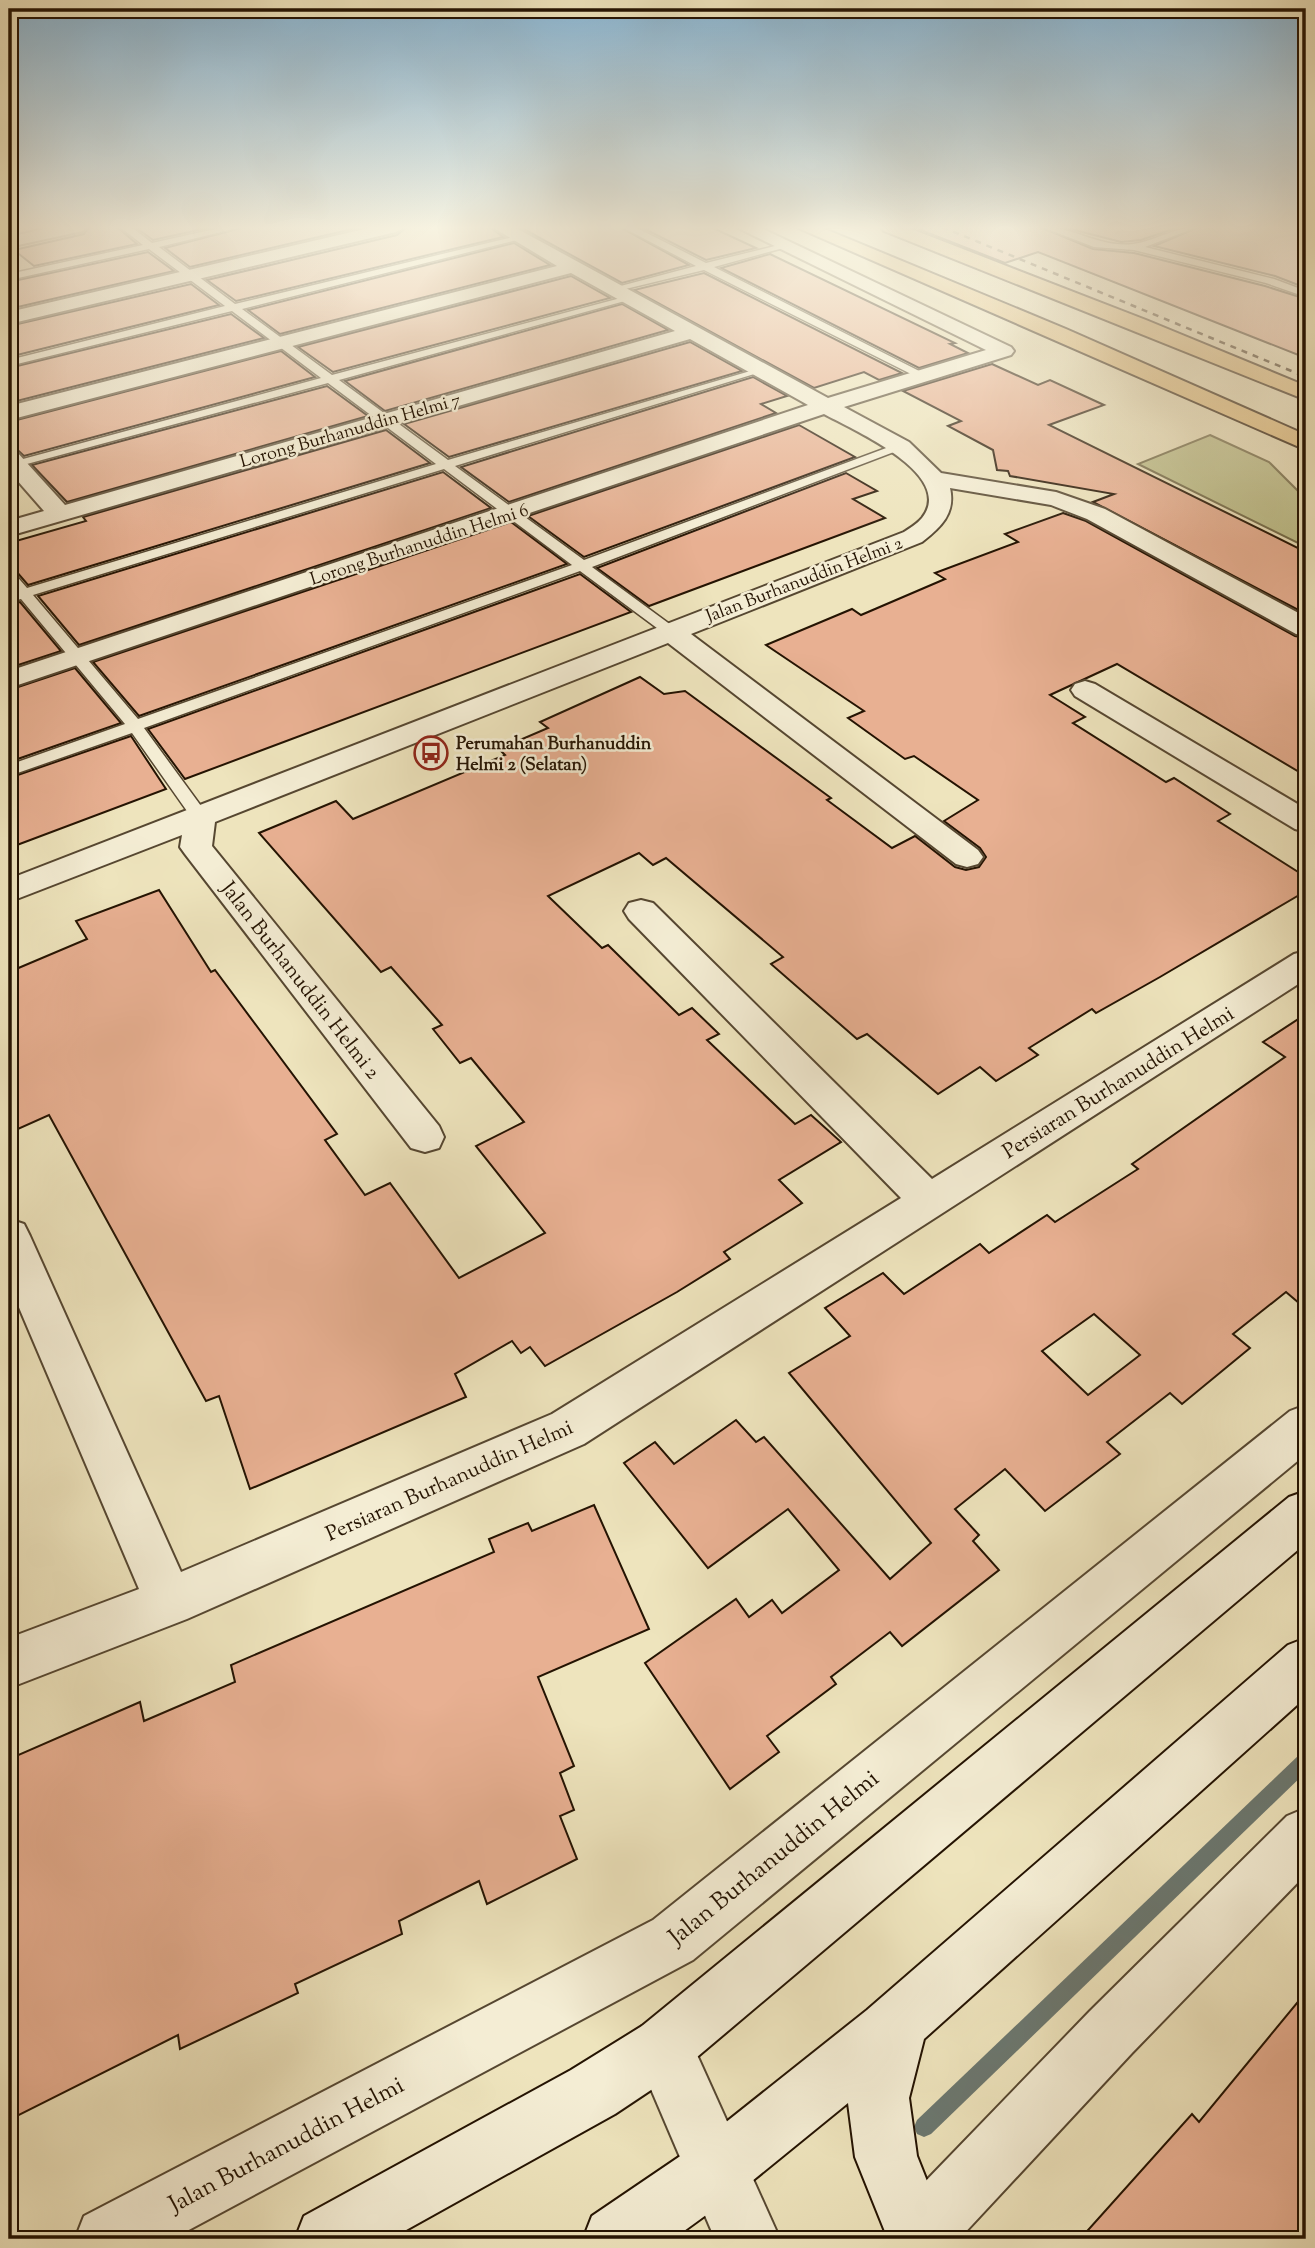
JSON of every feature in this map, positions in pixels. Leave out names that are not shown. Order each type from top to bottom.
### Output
[{"type":"highway","points":[[1024,332],[1306,459]]},
{"type":"highway","points":[[1057,332],[1306,443]]},
{"type":"highway","points":[[1106,332],[1193,370]]},
{"type":"highway","points":[[1158,332],[1306,394]]},
{"type":"street","points":[[9,412],[316,332]]},
{"type":"street","points":[[692,332],[901,447],[922,462],[935,478],[1056,499],[1096,514],[1306,628]]},
{"type":"street","name":"Lorong Burhanuddin Helmi 7","points":[[9,529],[692,332]]},
{"type":"street","name":"Lorong Burhanuddin Helmi 6","points":[[9,680],[828,405],[1003,351],[963,332]]},
{"type":"street","points":[[13,461],[60,514]]},
{"type":"street","name":"Jalan Burhanuddin Helmi 2","points":[[9,891],[913,537],[934,520],[939,500],[935,478]]},
{"type":"street","name":"Jalan Burhanuddin Helmi 2","points":[[670,631],[967,857]]},
{"type":"street","points":[[1086,690],[1306,822]]},
{"type":"street","name":"Jalan Burhanuddin Helmi 2","points":[[200,817],[196,847],[425,1137]]},
{"type":"street","points":[[641,911],[930,1202]]},
{"type":"street","name":"Persiaran Burhanuddin Helmi","points":[[9,1662],[169,1602],[568,1429],[1306,963]]},
{"type":"street","points":[[9,1236],[169,1602]]},
{"type":"street","name":"Jalan Burhanuddin Helmi","points":[[107,2239],[673,1940],[1306,1426]]},
{"type":"street","points":[[327,2239],[593,2092],[663,2047],[1306,1513]]},
{"type":"street","points":[[615,2239],[654,2216],[715,2171],[899,2023],[1306,1663]]},
{"type":"street","points":[[899,2023],[878,2098],[886,2157],[917,2237],[1111,2032],[1306,1835]]},
{"type":"street","points":[[663,2047],[715,2171],[748,2239]]},
{"type":"lane","points":[[9,363],[136,332]]},
{"type":"lane","points":[[267,332],[670,631]]},
{"type":"lane","points":[[13,461],[331,379],[492,332]]},
{"type":"lane","points":[[834,332],[923,376]]},
{"type":"lane","points":[[15,596],[760,369]]},
{"type":"lane","points":[[9,771],[581,566],[901,447]]},
{"type":"lane","points":[[9,576],[15,596],[78,657],[135,726],[200,817]]},
{"type":"green space","points":[[1210,435],[1269,462],[1306,499],[1306,547],[1138,464]]},
{"type":"building","points":[[9,332],[110,332],[9,357]]},
{"type":"building","points":[[157,332],[256,332],[264,338],[9,403],[9,368]]},
{"type":"building","points":[[356,332],[483,332],[333,372],[298,347]]},
{"type":"building","points":[[522,332],[661,332],[385,411],[345,381]]},
{"type":"building","points":[[711,332],[821,332],[902,373],[879,380],[864,372],[814,388]]},
{"type":"building","points":[[848,332],[932,332],[968,353],[919,368]]},
{"type":"building","points":[[1240,332],[1306,332],[1306,358]]},
{"type":"building","points":[[690,342],[742,371],[449,457],[404,424]]},
{"type":"building","points":[[281,351],[315,377],[24,456],[9,442],[9,422]]},
{"type":"building","points":[[992,364],[1038,385],[1050,380],[1104,405],[1049,425],[1306,552],[1306,614],[1093,502],[1114,494],[1010,476],[1008,471],[997,470],[993,450],[948,426],[961,421],[903,391]]},
{"type":"building","points":[[753,377],[787,396],[761,404],[776,413],[509,502],[461,467]]},
{"type":"building","points":[[327,386],[368,416],[67,502],[32,465]]},
{"type":"building","points":[[799,425],[855,457],[584,557],[528,516]]},
{"type":"building","points":[[386,430],[430,463],[28,585],[16,571],[9,570],[9,543],[86,521],[83,517]]},
{"type":"building","points":[[443,472],[491,508],[79,645],[38,596]]},
{"type":"building","points":[[846,473],[877,491],[853,499],[885,518],[649,606],[597,568]]},
{"type":"building","points":[[1063,513],[1086,521],[1295,636],[1306,638],[1306,776],[1117,664],[1050,695],[1085,717],[1073,723],[1166,782],[1174,778],[1230,814],[1218,821],[1306,877],[1306,891],[1096,1013],[1092,1009],[1029,1048],[1038,1055],[996,1081],[980,1067],[938,1094],[867,1034],[857,1039],[771,964],[783,957],[666,858],[653,865],[639,853],[548,896],[602,948],[608,945],[679,1015],[692,1008],[719,1034],[707,1040],[795,1124],[811,1115],[841,1142],[779,1180],[802,1203],[724,1252],[730,1259],[677,1292],[545,1366],[530,1347],[521,1353],[512,1341],[455,1374],[466,1397],[250,1489],[219,1396],[206,1401],[49,1115],[9,1133],[9,972],[87,939],[76,921],[159,890],[211,972],[215,970],[337,1134],[325,1140],[365,1195],[390,1183],[459,1278],[545,1233],[476,1146],[524,1122],[471,1058],[460,1063],[433,1029],[442,1025],[391,967],[381,972],[259,833],[336,801],[353,819],[505,755],[499,749],[548,728],[540,722],[640,677],[664,694],[685,691],[831,798],[827,800],[892,848],[915,836],[955,867],[966,870],[979,867],[986,857],[980,848],[944,821],[978,800],[914,756],[905,759],[848,718],[864,711],[766,645],[852,609],[861,615],[945,579],[935,573],[1018,542],[1005,534]]},
{"type":"building","points":[[511,522],[567,564],[139,716],[93,662]]},
{"type":"building","points":[[580,574],[631,612],[185,779],[148,729]]},
{"type":"building","points":[[20,602],[61,651],[9,668],[9,604]]},
{"type":"building","points":[[75,668],[121,723],[9,762],[9,690]]},
{"type":"building","points":[[131,736],[166,789],[9,848],[9,778]]},
{"type":"building","points":[[1306,1014],[1306,1309],[1286,1292],[1233,1334],[1250,1348],[1182,1404],[1170,1393],[1107,1442],[1120,1454],[1045,1511],[1005,1469],[955,1509],[979,1535],[973,1541],[999,1570],[902,1646],[890,1632],[831,1677],[836,1684],[767,1736],[779,1752],[730,1789],[645,1663],[736,1599],[749,1617],[772,1600],[782,1613],[839,1570],[788,1509],[708,1568],[624,1463],[655,1442],[674,1464],[736,1420],[756,1442],[764,1437],[890,1579],[931,1543],[789,1373],[850,1336],[825,1308],[883,1273],[904,1294],[980,1244],[989,1253],[1047,1215],[1055,1222],[1138,1169],[1132,1164],[1285,1057],[1263,1042]],"holes":[[[1094,1314],[1140,1355],[1088,1395],[1042,1351]]]},
{"type":"building","points":[[594,1505],[649,1629],[538,1677],[574,1766],[560,1773],[574,1810],[560,1816],[577,1859],[487,1904],[479,1881],[399,1921],[402,1934],[295,1984],[298,1993],[180,2049],[178,2035],[9,2120],[9,1813],[15,1811],[9,1759],[140,1702],[144,1721],[235,1682],[231,1665],[494,1552],[489,1539],[528,1523],[532,1531]]},
{"type":"building","points":[[1306,1992],[1306,2239],[1080,2239],[1192,2114],[1199,2122]]},
{"type":"waterway","points":[[924,2127],[1306,1760]]},
{"type":"railway","points":[[1197,332],[1306,377]]},
{"type":"place","name":"Perumahan Burhanuddin Helmi 2 (Selatan)","points":[[431,753]]}]
